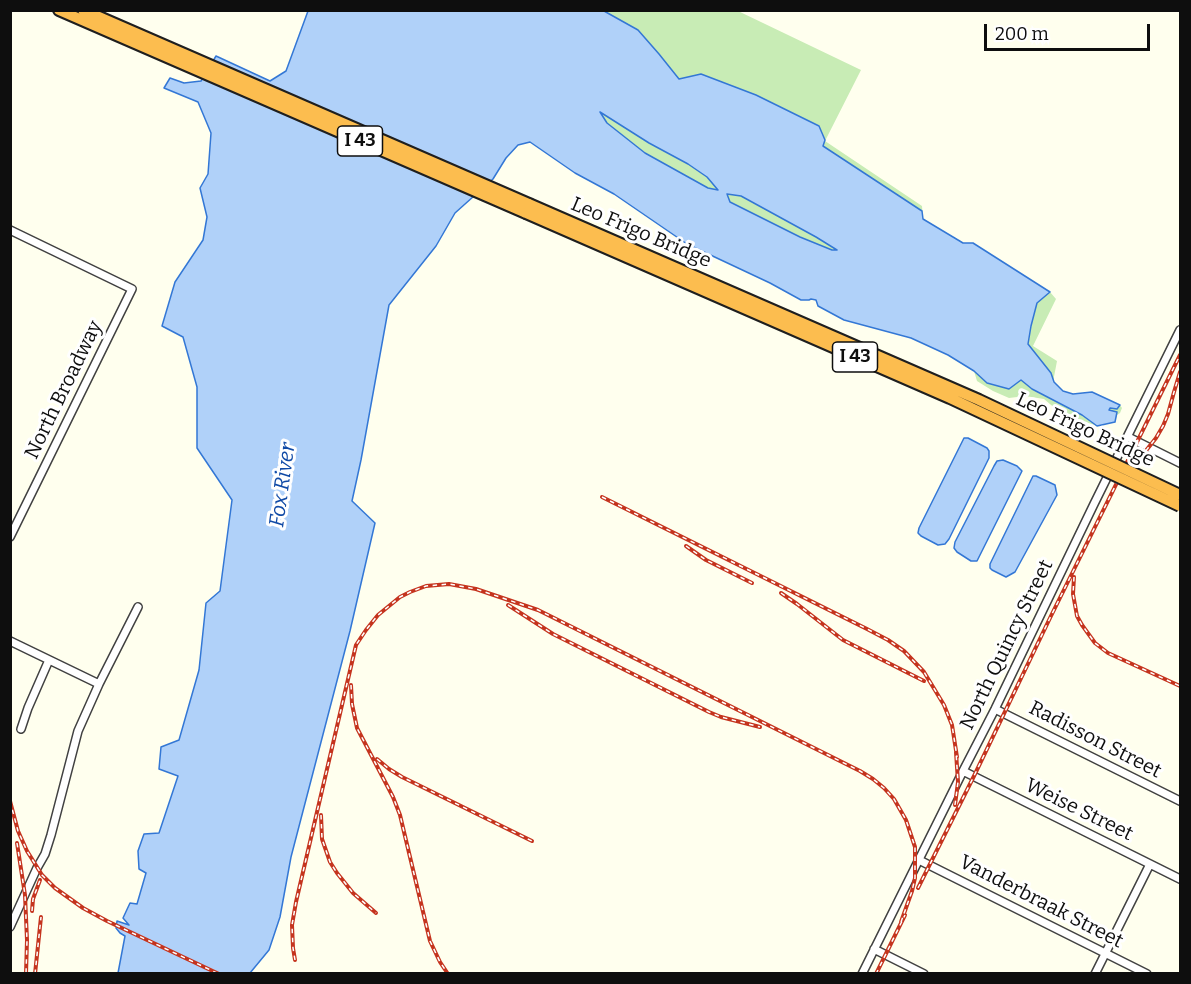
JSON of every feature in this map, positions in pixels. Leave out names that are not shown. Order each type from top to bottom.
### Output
[{"type":"highway","name":"I 43","points":[[59,10],[911,381],[1180,506]]},
{"type":"highway","name":"Leo Frigo Bridge","points":[[83,10],[845,341],[998,409],[1180,495]]},
{"type":"street","name":"North Broadway","points":[[10,230],[132,289],[10,537]]},
{"type":"street","name":"North Quincy Street","points":[[862,974],[996,709],[1180,330]]},
{"type":"street","points":[[1128,437],[1180,463]]},
{"type":"street","points":[[10,927],[45,854],[78,731],[138,607]]},
{"type":"street","points":[[10,641],[99,684]]},
{"type":"street","points":[[21,729],[49,660]]},
{"type":"street","name":"Radisson Street","points":[[996,709],[1180,801]]},
{"type":"street","name":"Weise Street","points":[[963,771],[1180,879]]},
{"type":"street","name":"Vanderbraak Street","points":[[919,860],[1147,974]]},
{"type":"street","points":[[1095,974],[1150,864]]},
{"type":"street","points":[[874,949],[924,974]]},
{"type":"green space","points":[[543,10],[738,11],[861,70],[825,141],[922,206],[923,219],[963,243],[973,243],[1050,292],[1056,299],[1033,346],[1057,361],[1053,382],[1063,391],[1073,394],[1092,392],[1120,405],[1122,408],[1115,422],[1097,426],[1057,410],[1044,399],[1025,396],[1009,398],[993,391],[977,381],[974,371],[833,250],[800,237],[730,202],[645,153],[524,58]]},
{"type":"water","name":"Fox River","points":[[308,11],[604,11],[638,30],[679,79],[701,74],[756,95],[819,126],[825,140],[823,146],[922,211],[923,219],[963,243],[973,243],[1050,292],[1037,303],[1028,344],[1051,373],[1054,382],[1063,391],[1073,394],[1092,392],[1120,405],[1117,409],[1110,408],[1109,410],[1117,412],[1115,422],[1097,426],[1082,415],[1032,389],[1021,380],[1009,389],[987,383],[974,371],[948,355],[911,338],[844,320],[818,306],[816,300],[801,300],[687,244],[614,194],[575,173],[530,142],[518,145],[506,158],[493,179],[455,213],[436,246],[389,305],[352,501],[375,523],[350,631],[291,857],[280,917],[269,950],[250,973],[118,973],[125,936],[116,928],[117,921],[129,925],[123,918],[130,903],[137,904],[146,873],[139,869],[138,851],[144,834],[159,833],[178,776],[159,769],[161,747],[179,740],[199,670],[206,603],[220,591],[232,500],[197,448],[197,387],[183,337],[162,326],[175,282],[203,240],[207,217],[200,188],[208,174],[211,133],[198,102],[164,88],[170,78],[184,83],[201,81],[216,56],[270,81],[286,71]],"holes":[[[600,112],[688,164],[707,177],[718,190],[708,188],[645,153],[607,123]],[[727,194],[741,196],[837,250],[800,237],[730,202]]]},
{"type":"water","points":[[964,438],[987,448],[989,458],[949,539],[945,544],[938,545],[921,536],[918,533],[919,528]]},
{"type":"water","points":[[1003,460],[1017,466],[1022,471],[977,561],[971,561],[957,552],[954,548],[955,542],[994,466],[997,461]]},
{"type":"water","points":[[1033,476],[1055,485],[1057,495],[1015,572],[1006,577],[992,570],[990,564]]},
{"type":"railway","points":[[918,888],[1180,355]]},
{"type":"railway","points":[[1129,472],[1163,426],[1180,372]]},
{"type":"railway","points":[[602,497],[867,629],[904,651],[924,672],[944,705],[952,725],[957,757]]},
{"type":"railway","points":[[686,546],[706,560],[752,583]]},
{"type":"railway","points":[[1074,577],[1073,594],[1077,616],[1095,643],[1108,653],[1180,686]]},
{"type":"railway","points":[[295,960],[292,925],[296,902],[356,645],[378,615],[400,597],[426,586],[449,584],[476,589],[538,610],[873,779],[894,799],[906,820],[915,847],[915,878],[901,922]]},
{"type":"railway","points":[[781,593],[843,640],[924,681]]},
{"type":"railway","points":[[508,605],[553,634],[709,712],[760,727]]},
{"type":"railway","points":[[351,685],[357,728],[400,815],[430,941],[448,974]]},
{"type":"railway","points":[[955,805],[958,782],[956,752]]},
{"type":"railway","points":[[377,759],[402,777],[532,841]]},
{"type":"railway","points":[[10,801],[18,831],[27,851],[42,875],[55,888],[83,908],[107,921],[219,974]]},
{"type":"railway","points":[[321,815],[322,839],[330,862],[353,893],[376,913]]},
{"type":"railway","points":[[17,843],[25,895],[26,974]]},
{"type":"railway","points":[[32,911],[33,899],[40,880]]},
{"type":"railway","points":[[876,974],[905,915]]},
{"type":"railway","points":[[35,974],[41,917]]}]
